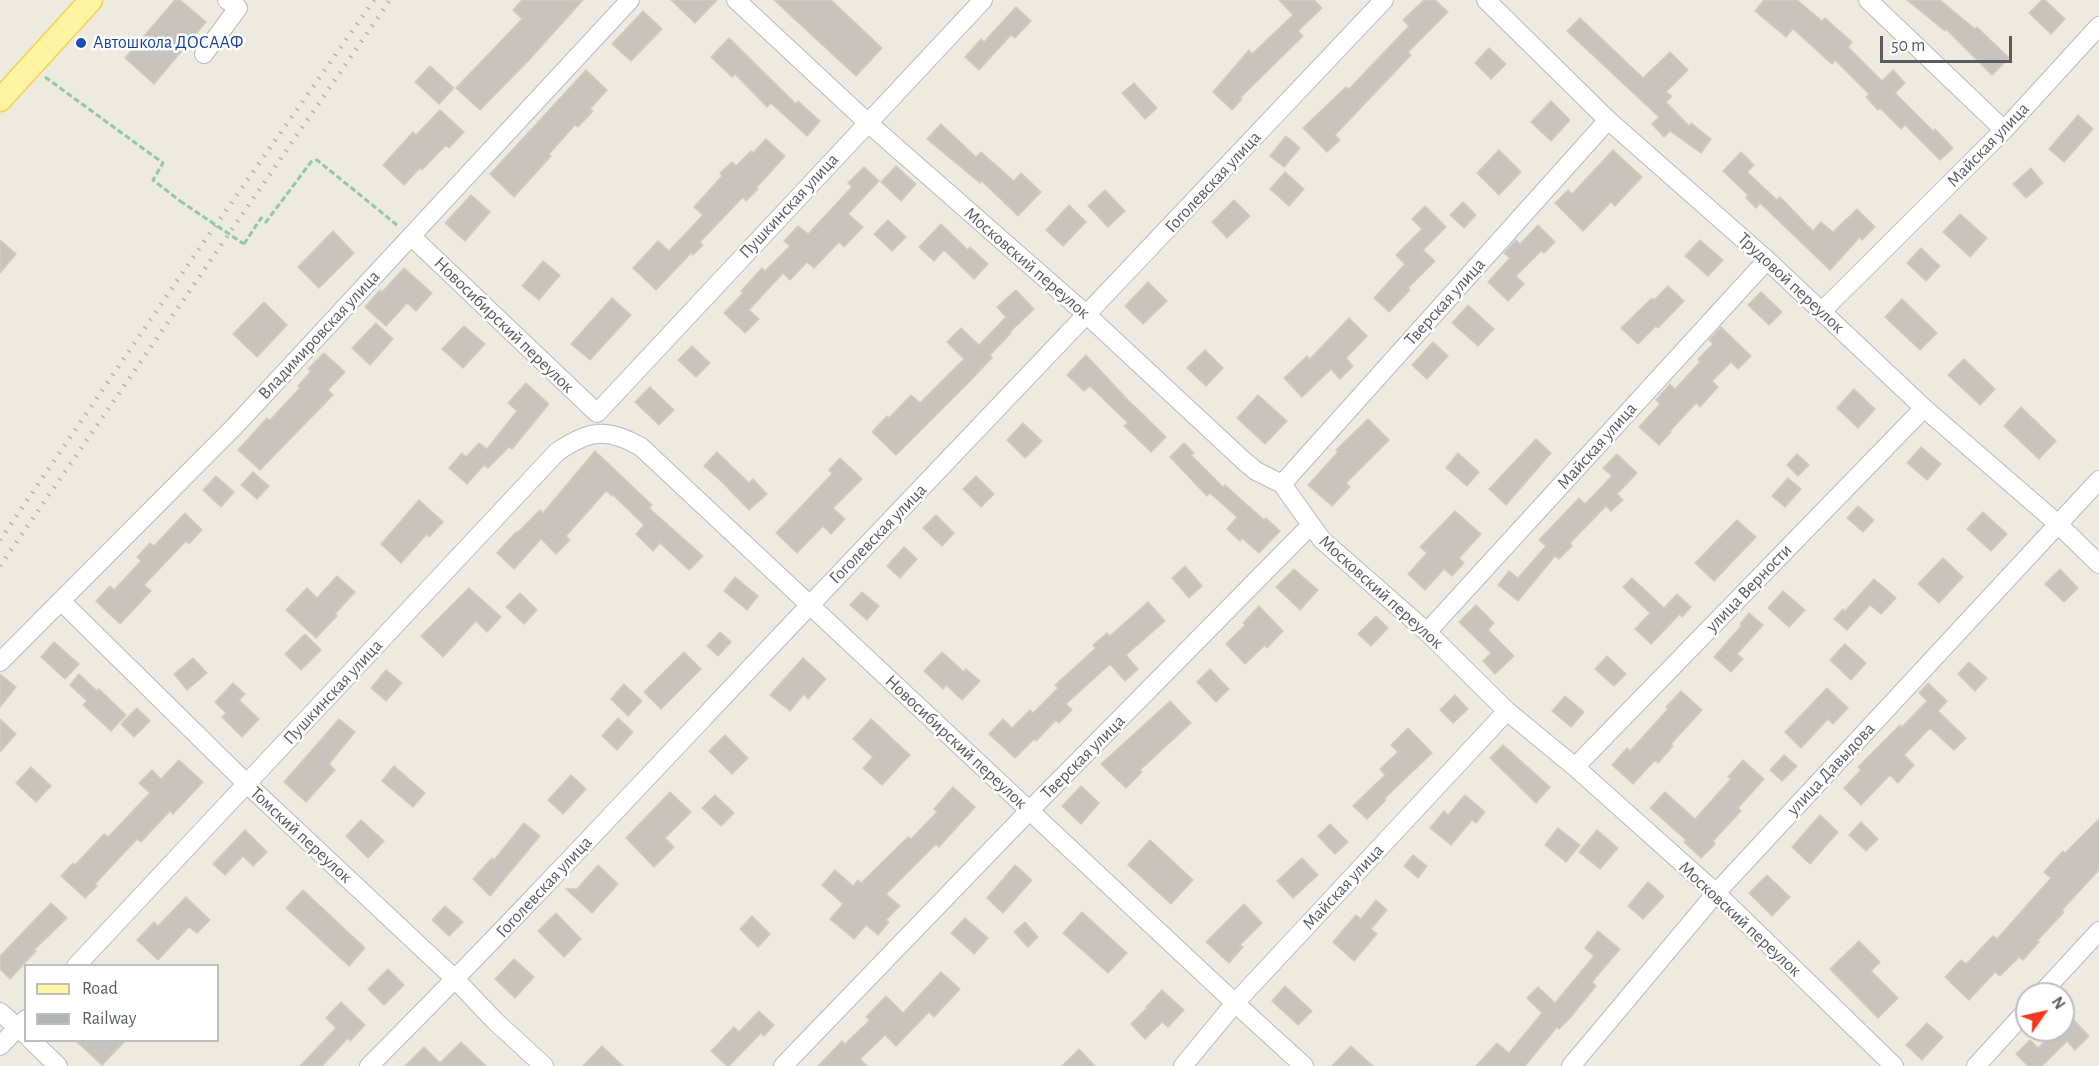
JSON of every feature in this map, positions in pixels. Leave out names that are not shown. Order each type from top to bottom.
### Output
[{"type":"main road","points":[[0,100],[91,0]]},
{"type":"street","points":[[204,54],[238,8],[227,0]]},
{"type":"street","name":"Владимировская улица","points":[[0,662],[235,426],[630,0]]},
{"type":"street","name":"Московский переулок","points":[[736,0],[867,122],[1087,315],[1244,462],[1282,484],[1322,540],[1427,632],[1507,711],[1575,767],[1716,893],[1894,1066]]},
{"type":"street","name":"Пушкинская улица","points":[[597,413],[983,0]]},
{"type":"street","name":"Гоголевская улица","points":[[369,1066],[456,980],[1384,0]]},
{"type":"street","name":"Трудовой переулок","points":[[1486,0],[1608,120],[1767,260],[1924,408],[2058,524],[2099,564]]},
{"type":"street","points":[[1868,0],[2004,130]]},
{"type":"street","name":"Майская улица","points":[[1822,312],[2004,130],[2099,27]]},
{"type":"street","name":"Тверская улица","points":[[1282,484],[1608,120]]},
{"type":"street","name":"Новосибирский переулок","points":[[411,236],[597,413]]},
{"type":"street","name":"Майская улица","points":[[1427,632],[1767,260]]},
{"type":"street","name":"улица Верности","points":[[1575,767],[1924,408]]},
{"type":"street","points":[[597,413],[600,433]]},
{"type":"street","name":"Новосибирский переулок","points":[[600,433],[615,434],[641,447],[1304,1066]]},
{"type":"street","name":"Пушкинская улица","points":[[78,964],[557,452],[586,436],[600,433]]},
{"type":"street","name":"улица Давыдова","points":[[1571,1066],[1716,893],[2099,480]]},
{"type":"street","name":"Тверская улица","points":[[783,1066],[1029,811],[1310,526]]},
{"type":"street","name":"Томский переулок","points":[[61,601],[247,784],[544,1066]]},
{"type":"street","name":"Майская улица","points":[[1183,1066],[1235,1004],[1507,711]]},
{"type":"street","points":[[2052,982],[2099,931]]},
{"type":"street","points":[[0,1011],[23,1027],[0,1046]]},
{"type":"street","points":[[1976,1066],[2015,1023]]},
{"type":"street","points":[[32,1042],[58,1066]]},
{"type":"path","points":[[32,67],[163,163],[153,180],[244,244],[261,218],[266,222],[311,162],[317,160],[411,236]]},
{"type":"building","points":[[175,0],[180,0],[206,22],[154,84],[125,58]]},
{"type":"building","points":[[522,0],[583,0],[480,110],[456,88],[522,19],[513,10]]},
{"type":"building","points":[[671,0],[717,0],[695,23]]},
{"type":"building","points":[[774,0],[831,0],[882,48],[856,76]]},
{"type":"building","points":[[1279,0],[1314,0],[1322,8],[1298,31],[1303,36],[1240,98],[1242,99],[1232,110],[1213,92],[1249,50],[1252,54],[1293,15]]},
{"type":"building","points":[[1424,0],[1435,0],[1448,12],[1408,52],[1411,55],[1335,135],[1340,140],[1327,152],[1303,128],[1346,87],[1349,89],[1409,26],[1403,20]]},
{"type":"building","points":[[1764,0],[1797,0],[1822,21],[1825,18],[1852,42],[1848,47],[1882,81],[1893,70],[1905,83],[1895,93],[1953,148],[1940,160],[1905,125],[1901,129],[1880,108],[1878,110],[1866,97],[1869,94],[1835,60],[1832,64],[1793,29],[1786,37],[1755,11]]},
{"type":"building","points":[[1907,0],[1940,0],[1975,29],[1977,27],[2009,58],[1992,75],[1946,29],[1945,31]]},
{"type":"building","points":[[2042,0],[2045,0],[2065,19],[2051,34],[2029,13]]},
{"type":"building","points":[[1016,7],[1031,21],[1015,38],[1011,35],[979,70],[965,57],[981,39],[984,42]]},
{"type":"building","points":[[643,11],[662,29],[631,61],[612,44]]},
{"type":"building","points":[[1580,18],[1643,78],[1670,52],[1688,70],[1666,92],[1672,96],[1666,102],[1689,126],[1691,123],[1711,139],[1701,153],[1670,131],[1664,137],[1652,124],[1659,117],[1567,31]]},
{"type":"building","points":[[729,38],[796,104],[798,101],[820,121],[807,136],[771,103],[767,107],[735,74],[732,77],[711,57]]},
{"type":"building","points":[[1489,48],[1506,64],[1491,79],[1475,63]]},
{"type":"building","points":[[430,66],[454,88],[439,104],[415,82]]},
{"type":"building","points":[[586,70],[607,90],[590,109],[593,111],[578,127],[575,125],[514,197],[490,174]]},
{"type":"building","points":[[1134,83],[1157,108],[1145,119],[1122,93]]},
{"type":"building","points":[[1551,101],[1570,120],[1551,141],[1531,122]]},
{"type":"building","points":[[440,110],[464,132],[449,148],[446,145],[404,185],[383,165],[413,132],[416,135]]},
{"type":"building","points":[[2078,115],[2093,129],[2064,162],[2049,149]]},
{"type":"building","points":[[941,124],[976,157],[981,152],[1014,181],[1021,173],[1041,192],[1018,216],[982,181],[980,183],[927,139]]},
{"type":"building","points":[[1286,136],[1300,148],[1284,167],[1270,156]]},
{"type":"building","points":[[766,139],[785,156],[756,188],[758,189],[746,201],[743,197],[700,242],[703,245],[693,255],[691,253],[656,290],[633,268],[658,241],[669,251],[703,215],[694,207],[722,176],[720,173],[732,162],[736,166]]},
{"type":"building","points":[[1499,150],[1521,172],[1499,195],[1477,173]]},
{"type":"building","points":[[1613,150],[1642,177],[1615,206],[1611,202],[1583,231],[1555,203],[1568,190],[1572,194]]},
{"type":"building","points":[[1741,152],[1754,165],[1747,172],[1777,200],[1780,197],[1813,231],[1821,222],[1833,232],[1857,209],[1875,227],[1862,240],[1860,237],[1830,270],[1760,203],[1756,208],[1746,198],[1748,195],[1723,171]]},
{"type":"building","points":[[896,166],[916,184],[901,201],[881,182]]},
{"type":"building","points":[[864,167],[879,181],[848,214],[863,227],[844,247],[839,242],[814,268],[807,262],[790,280],[783,273],[749,310],[759,319],[745,333],[724,313],[762,268],[765,271],[790,246],[784,241],[798,226],[808,234],[852,187],[848,183]]},
{"type":"building","points":[[2031,168],[2043,183],[2026,198],[2013,184]]},
{"type":"building","points":[[1285,172],[1304,189],[1289,206],[1270,189]]},
{"type":"building","points":[[1105,190],[1125,211],[1108,227],[1088,206]]},
{"type":"building","points":[[471,195],[490,212],[465,241],[445,223]]},
{"type":"building","points":[[1234,200],[1250,216],[1227,238],[1212,222]]},
{"type":"building","points":[[1463,202],[1476,215],[1464,228],[1450,215]]},
{"type":"building","points":[[1069,205],[1086,222],[1063,246],[1046,230]]},
{"type":"building","points":[[1425,206],[1446,227],[1423,250],[1435,261],[1408,288],[1410,290],[1389,312],[1374,298],[1405,264],[1396,255],[1422,229],[1412,219]]},
{"type":"building","points":[[1960,214],[1987,238],[1970,257],[1943,232]]},
{"type":"building","points":[[888,220],[906,237],[892,251],[874,234]]},
{"type":"building","points":[[941,224],[968,250],[970,247],[988,264],[974,279],[944,250],[934,261],[919,247]]},
{"type":"building","points":[[1538,225],[1555,242],[1544,253],[1541,251],[1516,276],[1524,284],[1508,301],[1488,282],[1510,258],[1504,253],[1516,240],[1520,244]]},
{"type":"building","points":[[333,231],[354,253],[319,288],[298,267]]},
{"type":"building","points":[[0,240],[16,254],[0,273]]},
{"type":"building","points":[[1700,240],[1723,260],[1708,276],[1685,256]]},
{"type":"building","points":[[1921,248],[1940,266],[1926,281],[1907,263]]},
{"type":"building","points":[[543,261],[560,275],[539,300],[522,286]]},
{"type":"building","points":[[404,268],[432,293],[416,311],[407,303],[386,326],[365,307]]},
{"type":"building","points":[[1148,282],[1167,301],[1143,324],[1125,306]]},
{"type":"building","points":[[1668,286],[1684,301],[1658,328],[1656,326],[1638,344],[1621,328]]},
{"type":"building","points":[[1016,290],[1034,309],[990,355],[992,358],[896,455],[872,432],[911,395],[920,403],[964,359],[947,342],[961,328],[979,345],[1006,317],[997,307]]},
{"type":"building","points":[[1761,292],[1782,312],[1769,325],[1748,305]]},
{"type":"building","points":[[612,298],[631,315],[590,360],[571,344]]},
{"type":"building","points":[[1902,299],[1937,333],[1920,350],[1885,317]]},
{"type":"building","points":[[264,302],[287,325],[257,357],[233,334]]},
{"type":"building","points":[[1468,305],[1494,329],[1478,346],[1452,323]]},
{"type":"building","points":[[1349,318],[1367,336],[1346,358],[1353,366],[1340,379],[1331,369],[1302,397],[1284,378],[1307,356],[1310,359]]},
{"type":"building","points":[[376,323],[393,339],[370,365],[352,348]]},
{"type":"building","points":[[464,326],[485,344],[463,368],[442,349]]},
{"type":"building","points":[[1721,327],[1751,356],[1738,369],[1731,362],[1712,381],[1718,387],[1700,407],[1696,403],[1659,445],[1639,427],[1660,404],[1656,400],[1670,384],[1675,389],[1700,362],[1698,359],[1713,344],[1709,340]]},
{"type":"building","points":[[1433,342],[1448,356],[1427,379],[1412,365]]},
{"type":"building","points":[[692,346],[710,363],[696,377],[678,360]]},
{"type":"building","points":[[1205,350],[1223,368],[1206,386],[1187,368]]},
{"type":"building","points":[[324,353],[345,372],[328,390],[333,395],[260,470],[238,450],[267,418],[270,420],[300,388],[298,386],[311,371],[308,369]]},
{"type":"building","points":[[1086,355],[1166,437],[1151,452],[1124,426],[1128,423],[1090,386],[1084,391],[1067,375]]},
{"type":"building","points":[[1964,359],[1995,389],[1980,405],[1948,375]]},
{"type":"building","points":[[526,383],[549,404],[512,449],[509,447],[488,468],[484,465],[467,484],[449,468],[462,453],[466,457],[479,443],[487,449],[517,411],[508,403]]},
{"type":"building","points":[[650,387],[674,410],[659,425],[635,402]]},
{"type":"building","points":[[1854,389],[1875,409],[1858,428],[1837,408]]},
{"type":"building","points":[[1258,395],[1287,421],[1265,444],[1237,418]]},
{"type":"building","points":[[2021,407],[2056,441],[2039,459],[2004,426]]},
{"type":"building","points":[[1368,419],[1389,440],[1346,483],[1350,487],[1332,506],[1308,485],[1338,452],[1336,450]]},
{"type":"building","points":[[1023,423],[1042,441],[1025,458],[1007,440]]},
{"type":"building","points":[[1536,439],[1551,453],[1506,505],[1489,489]]},
{"type":"building","points":[[1184,443],[1194,453],[1191,455],[1223,487],[1225,485],[1264,520],[1266,518],[1280,531],[1259,553],[1227,529],[1237,517],[1210,493],[1207,496],[1170,457]]},
{"type":"building","points":[[1921,447],[1941,464],[1927,480],[1907,463]]},
{"type":"building","points":[[595,451],[652,505],[649,508],[703,556],[689,570],[660,543],[653,551],[636,534],[644,525],[606,491],[566,536],[570,540],[556,554],[541,539],[514,569],[497,553],[540,510],[543,513]]},
{"type":"building","points":[[717,452],[749,483],[753,479],[767,494],[749,510],[704,466]]},
{"type":"building","points":[[1458,453],[1479,472],[1467,486],[1446,468]]},
{"type":"building","points":[[1617,454],[1637,473],[1617,494],[1623,500],[1611,511],[1606,506],[1570,543],[1572,546],[1559,559],[1555,556],[1518,601],[1498,585],[1509,571],[1518,578],[1546,546],[1539,540],[1579,498],[1585,504],[1612,476],[1603,468]]},
{"type":"building","points":[[1797,454],[1809,465],[1798,476],[1787,465]]},
{"type":"building","points":[[840,458],[862,479],[833,508],[845,519],[831,534],[823,526],[797,553],[776,533],[832,474],[829,470]]},
{"type":"building","points":[[253,472],[269,486],[257,499],[241,485]]},
{"type":"building","points":[[216,476],[234,492],[221,507],[203,490]]},
{"type":"building","points":[[976,476],[994,494],[981,507],[963,489]]},
{"type":"building","points":[[1788,478],[1801,489],[1785,507],[1772,496]]},
{"type":"building","points":[[419,500],[443,522],[429,537],[427,534],[401,563],[381,544]]},
{"type":"building","points":[[1858,506],[1874,520],[1863,532],[1847,518]]},
{"type":"building","points":[[1455,511],[1481,534],[1459,558],[1464,563],[1452,576],[1444,569],[1425,590],[1408,574],[1427,553],[1420,547]]},
{"type":"building","points":[[1983,512],[2007,534],[1991,551],[1967,529]]},
{"type":"building","points":[[185,513],[202,530],[189,544],[186,541],[144,585],[151,591],[120,624],[96,601],[110,586],[114,590],[141,561],[137,557],[150,543],[154,546]]},
{"type":"building","points":[[936,515],[954,533],[942,546],[923,528]]},
{"type":"building","points":[[1737,520],[1756,537],[1714,581],[1695,563]]},
{"type":"building","points":[[904,547],[917,559],[900,578],[887,566]]},
{"type":"building","points":[[1943,558],[1963,577],[1939,603],[1918,584]]},
{"type":"building","points":[[1185,566],[1202,586],[1189,598],[1172,578]]},
{"type":"building","points":[[1294,569],[1318,590],[1300,610],[1276,587]]},
{"type":"building","points":[[2060,569],[2078,588],[2064,602],[2045,584]]},
{"type":"building","points":[[337,576],[355,592],[316,638],[286,610],[307,588],[317,598]]},
{"type":"building","points":[[735,577],[758,596],[747,610],[724,591]]},
{"type":"building","points":[[1632,578],[1664,608],[1677,594],[1691,607],[1682,617],[1680,614],[1651,644],[1635,629],[1650,613],[1623,587]]},
{"type":"building","points":[[1874,579],[1896,598],[1881,614],[1870,605],[1847,630],[1834,619],[1843,609],[1845,611]]},
{"type":"building","points":[[469,588],[501,617],[487,632],[476,621],[443,657],[421,636]]},
{"type":"building","points":[[1783,591],[1805,610],[1789,627],[1768,608]]},
{"type":"building","points":[[862,592],[879,606],[867,620],[850,605]]},
{"type":"building","points":[[520,593],[537,610],[524,624],[506,607]]},
{"type":"building","points":[[1148,602],[1165,621],[1126,655],[1138,669],[1125,681],[1110,664],[1066,704],[1072,710],[1059,723],[1056,720],[1036,741],[1034,739],[1015,758],[989,734],[1003,719],[1012,728],[1030,710],[1033,713],[1058,688],[1055,685],[1096,648],[1093,645],[1107,633],[1110,636]]},
{"type":"building","points":[[1476,605],[1494,623],[1488,630],[1514,656],[1495,674],[1483,661],[1491,653],[1459,622]]},
{"type":"building","points":[[1259,606],[1283,631],[1267,648],[1265,645],[1245,664],[1226,644],[1245,625],[1243,623]]},
{"type":"building","points":[[1749,613],[1763,625],[1737,654],[1743,659],[1731,672],[1714,657],[1742,625],[1740,624]]},
{"type":"building","points":[[1376,616],[1388,628],[1371,646],[1358,634]]},
{"type":"building","points":[[720,632],[731,642],[718,656],[707,646]]},
{"type":"building","points":[[305,634],[321,650],[301,670],[285,654]]},
{"type":"building","points":[[54,642],[79,664],[65,679],[41,657]]},
{"type":"building","points":[[1845,644],[1866,663],[1851,680],[1830,660]]},
{"type":"building","points":[[684,652],[701,669],[661,709],[644,692]]},
{"type":"building","points":[[942,652],[964,672],[966,669],[980,681],[962,700],[946,685],[943,689],[924,671]]},
{"type":"building","points":[[1607,656],[1626,674],[1614,686],[1595,669]]},
{"type":"building","points":[[193,658],[207,673],[187,690],[174,674]]},
{"type":"building","points":[[803,658],[826,679],[808,699],[804,694],[790,711],[770,695]]},
{"type":"building","points":[[1969,662],[1987,678],[1975,691],[1958,674]]},
{"type":"building","points":[[1210,669],[1229,689],[1216,702],[1197,682]]},
{"type":"building","points":[[386,670],[402,683],[386,701],[371,688]]},
{"type":"building","points":[[0,674],[16,687],[0,707]]},
{"type":"building","points":[[79,674],[97,691],[99,689],[126,715],[111,731],[83,705],[87,701],[70,685]]},
{"type":"building","points":[[233,683],[245,694],[239,700],[259,719],[242,737],[222,717],[226,713],[215,702]]},
{"type":"building","points":[[1928,683],[1947,701],[1938,711],[1966,738],[1954,750],[1930,728],[1904,755],[1914,765],[1898,783],[1890,775],[1861,805],[1844,788],[1861,770],[1858,767],[1927,701],[1919,693]]},
{"type":"building","points":[[624,684],[642,701],[628,716],[611,699]]},
{"type":"building","points":[[1827,688],[1848,708],[1833,724],[1828,719],[1801,748],[1785,732]]},
{"type":"building","points":[[1681,691],[1702,710],[1671,744],[1673,746],[1658,763],[1655,760],[1633,784],[1612,765],[1627,748],[1630,751]]},
{"type":"building","points":[[1455,695],[1468,709],[1453,723],[1440,710]]},
{"type":"building","points":[[1565,696],[1584,712],[1571,727],[1552,711]]},
{"type":"building","points":[[1170,701],[1191,723],[1140,770],[1142,772],[1126,788],[1101,764]]},
{"type":"building","points":[[137,708],[150,721],[134,737],[121,724]]},
{"type":"building","points":[[618,718],[633,732],[617,750],[602,736]]},
{"type":"building","points":[[0,719],[16,734],[0,752]]},
{"type":"building","points":[[339,719],[355,732],[329,764],[335,770],[306,802],[284,782]]},
{"type":"building","points":[[871,719],[910,755],[882,785],[863,768],[873,757],[853,739]]},
{"type":"building","points":[[1408,728],[1432,753],[1385,798],[1386,800],[1367,819],[1353,806],[1385,775],[1380,769],[1398,752],[1391,745]]},
{"type":"building","points":[[725,735],[748,758],[732,774],[709,751]]},
{"type":"building","points":[[1503,745],[1550,787],[1536,803],[1490,758]]},
{"type":"building","points":[[1784,755],[1797,766],[1782,781],[1770,770]]},
{"type":"building","points":[[179,760],[203,782],[173,814],[170,811],[141,842],[137,839],[85,898],[61,876],[73,863],[75,865],[104,834],[108,837],[150,793],[139,783],[152,770],[161,779]]},
{"type":"building","points":[[1743,760],[1764,779],[1738,808],[1741,811],[1713,841],[1715,844],[1701,858],[1684,842],[1686,840],[1650,808],[1665,792],[1695,819],[1731,779],[1728,777]]},
{"type":"building","points":[[394,766],[425,793],[413,807],[382,781]]},
{"type":"building","points":[[31,767],[51,786],[36,802],[16,783]]},
{"type":"building","points":[[571,775],[586,789],[563,814],[548,800]]},
{"type":"building","points":[[1081,786],[1099,803],[1081,824],[1062,806]]},
{"type":"building","points":[[953,787],[975,807],[939,847],[936,844],[886,894],[900,906],[886,920],[889,922],[878,935],[866,925],[854,939],[830,919],[843,904],[822,885],[835,870],[853,886],[858,880],[861,883],[908,837],[911,839],[937,812],[934,809]]},
{"type":"building","points":[[670,792],[691,812],[665,838],[674,847],[654,867],[626,838]]},
{"type":"building","points":[[715,795],[734,813],[721,826],[702,808]]},
{"type":"building","points":[[1465,795],[1485,812],[1476,823],[1472,820],[1451,845],[1430,828],[1444,811],[1448,815]]},
{"type":"building","points":[[1820,815],[1838,832],[1810,864],[1792,847]]},
{"type":"building","points":[[2099,819],[2099,870],[2062,910],[2064,912],[2023,960],[2019,957],[2000,976],[1995,972],[1969,1000],[1945,977],[1961,960],[1966,964],[1993,936],[1997,939],[2051,878],[2044,872],[2063,851],[2065,853]]},
{"type":"building","points":[[361,820],[384,841],[368,858],[346,836]]},
{"type":"building","points":[[1861,822],[1878,839],[1866,851],[1849,835]]},
{"type":"building","points":[[524,823],[540,836],[490,896],[473,879],[492,858],[494,860]]},
{"type":"building","points":[[1330,824],[1348,842],[1335,854],[1318,836]]},
{"type":"building","points":[[1558,828],[1580,845],[1566,862],[1545,845]]},
{"type":"building","points":[[245,830],[267,852],[253,866],[243,856],[225,875],[213,864]]},
{"type":"building","points":[[1597,830],[1618,848],[1600,869],[1579,852]]},
{"type":"building","points":[[1150,840],[1193,880],[1171,904],[1128,865]]},
{"type":"building","points":[[1413,855],[1427,866],[1418,878],[1404,866]]},
{"type":"building","points":[[1302,858],[1318,875],[1293,898],[1277,881]]},
{"type":"building","points":[[598,865],[618,884],[592,913],[566,889],[577,889]]},
{"type":"building","points":[[1015,865],[1032,880],[1003,913],[987,898]]},
{"type":"building","points":[[1767,875],[1790,897],[1772,916],[1749,893]]},
{"type":"building","points":[[1648,882],[1664,896],[1643,919],[1628,906]]},
{"type":"building","points":[[303,890],[365,948],[349,966],[286,908]]},
{"type":"building","points":[[186,897],[210,920],[197,933],[189,927],[158,960],[137,940],[154,922],[158,926]]},
{"type":"building","points":[[1376,900],[1387,910],[1371,929],[1377,934],[1354,961],[1333,942],[1356,915],[1361,919]]},
{"type":"building","points":[[51,903],[67,918],[34,950],[36,951],[10,979],[0,969],[0,956]]},
{"type":"building","points":[[1244,904],[1262,923],[1240,945],[1243,947],[1229,963],[1206,942]]},
{"type":"building","points":[[445,906],[463,922],[449,936],[432,920]]},
{"type":"building","points":[[1082,912],[1127,953],[1108,973],[1063,933]]},
{"type":"building","points":[[556,913],[581,939],[564,957],[538,931]]},
{"type":"building","points":[[752,916],[770,934],[758,947],[740,929]]},
{"type":"building","points":[[965,918],[988,938],[974,954],[951,933]]},
{"type":"building","points":[[1025,922],[1038,937],[1028,947],[1014,932]]},
{"type":"building","points":[[1598,931],[1620,949],[1592,982],[1596,986],[1570,1018],[1559,1029],[1557,1027],[1525,1066],[1476,1066],[1497,1043],[1509,1053],[1542,1013],[1527,998],[1538,987],[1555,1003],[1594,956],[1585,948]]},
{"type":"building","points":[[1859,941],[1880,962],[1871,971],[1898,998],[1878,1018],[1830,969]]},
{"type":"building","points":[[514,959],[534,977],[515,998],[495,979]]},
{"type":"building","points":[[388,969],[404,985],[384,1005],[368,989]]},
{"type":"building","points":[[941,972],[960,989],[934,1017],[929,1012],[896,1046],[885,1035],[860,1059],[867,1066],[818,1066],[842,1041],[845,1044],[870,1020],[866,1017],[886,996],[903,1013]]},
{"type":"building","points":[[1285,986],[1312,1011],[1298,1025],[1272,1001]]},
{"type":"building","points":[[1162,990],[1184,1010],[1168,1027],[1162,1022],[1145,1039],[1131,1024]]},
{"type":"building","points":[[341,1002],[365,1025],[350,1041],[348,1038],[322,1066],[300,1066],[336,1028],[326,1018]]},
{"type":"building","points":[[759,1011],[774,1025],[764,1036],[761,1033],[727,1066],[711,1051],[734,1027],[739,1032]]},
{"type":"building","points":[[2075,1021],[2089,1036],[2075,1050],[2068,1042],[2075,1042]]},
{"type":"building","points":[[1927,1023],[1943,1037],[1922,1060],[1906,1045]]},
{"type":"building","points":[[77,1042],[124,1042],[102,1065]]},
{"type":"building","points":[[461,1042],[486,1066],[405,1066],[424,1047],[440,1063]]},
{"type":"building","points":[[2028,1042],[2032,1042],[2038,1048],[2044,1042],[2066,1042],[2042,1066],[2028,1066],[2016,1054]]},
{"type":"building","points":[[602,1046],[623,1066],[583,1066]]},
{"type":"building","points":[[1351,1046],[1373,1066],[1332,1066]]},
{"type":"building","points":[[1079,1049],[1095,1066],[1062,1066]]},
{"type":"railway","points":[[0,540],[194,256],[374,0]]},
{"type":"railway","points":[[0,566],[390,0]]},
{"type":"place","name":"Автошкола ДОСААФ","points":[[81,43]]}]
